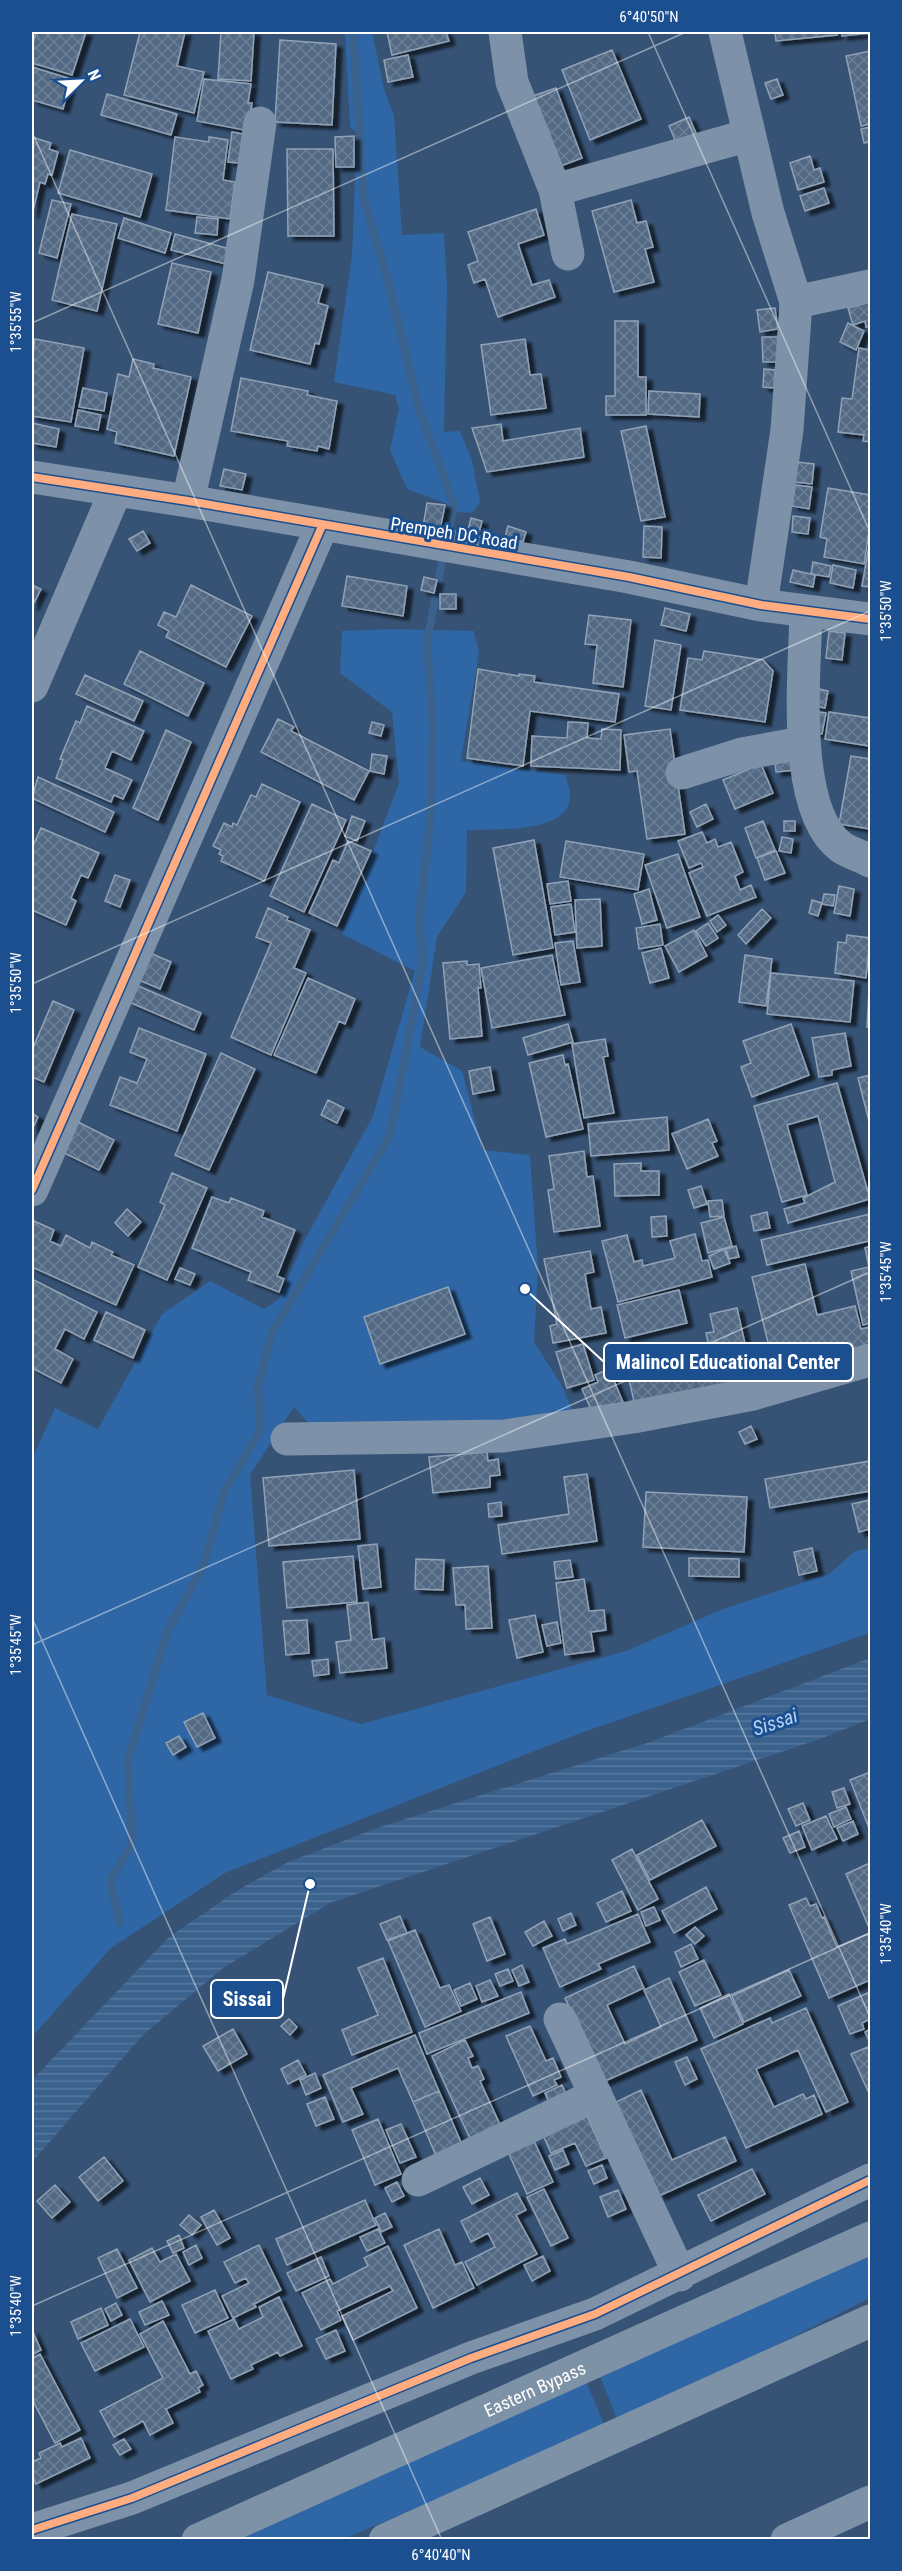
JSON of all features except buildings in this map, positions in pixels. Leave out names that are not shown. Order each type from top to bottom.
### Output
[{"type":"highway","name":"Eastern Bypass","points":[[198,2540],[870,2238]]},
{"type":"highway","points":[[385,2540],[870,2321]]},
{"type":"street","points":[[505,32],[512,82],[555,190],[568,254]]},
{"type":"street","points":[[725,32],[768,213],[796,302],[787,430],[762,605]]},
{"type":"street","points":[[188,501],[238,280],[260,123]]},
{"type":"street","points":[[555,190],[749,135]]},
{"type":"street","points":[[796,302],[870,286]]},
{"type":"street","name":"Prempeh DC Road","points":[[32,477],[188,501],[321,526],[629,577],[762,605],[870,619]]},
{"type":"street","points":[[32,686],[116,490]]},
{"type":"street","points":[[32,1190],[321,526]]},
{"type":"street","points":[[806,612],[802,743],[820,820],[842,847],[870,861]]},
{"type":"street","points":[[682,774],[742,754],[802,743]]},
{"type":"street","points":[[287,1439],[504,1436],[633,1417],[753,1394],[870,1360]]},
{"type":"street","points":[[560,2019],[680,2275]]},
{"type":"street","points":[[418,2180],[596,2095]]},
{"type":"street","points":[[32,2530],[132,2498],[471,2358],[595,2314],[680,2275],[870,2180]]},
{"type":"street","points":[[787,2540],[870,2502]]},
{"type":"shaded area","points":[[345,32],[372,32],[384,89],[394,115],[402,235],[444,233],[447,287],[444,432],[460,431],[472,460],[480,502],[472,513],[455,512],[447,504],[407,489],[390,450],[399,409],[395,395],[334,382],[352,256],[357,133],[350,127]]},
{"type":"shaded area","points":[[391,629],[474,631],[479,653],[461,761],[565,775],[569,789],[570,798],[566,810],[557,818],[543,824],[510,829],[467,830],[466,892],[437,937],[420,1047],[462,1071],[483,1150],[530,1155],[538,1268],[534,1342],[561,1384],[575,1416],[511,1426],[309,1424],[294,1407],[250,1475],[267,1695],[361,1724],[626,1651],[723,1609],[829,1574],[855,1551],[870,1548],[870,1633],[578,1734],[225,1873],[111,1948],[32,2037],[32,1459],[55,1408],[98,1429],[162,1314],[210,1281],[264,1309],[279,1299],[304,1241],[373,1116],[415,971],[342,934],[399,783],[392,712],[340,673],[342,631]]},
{"type":"shaded area","points":[[870,2253],[870,2298],[672,2398],[618,2421],[599,2374]]},
{"type":"shaded area","points":[[586,2381],[605,2427],[344,2539],[230,2540]]},
{"type":"water","points":[[870,1658],[870,1719],[820,1739],[330,1903],[223,1968],[143,2035],[32,2162],[32,2080],[169,1937],[238,1890],[288,1862],[380,1827],[650,1742]]},
{"type":"waterway","points":[[353,32],[364,200],[388,281],[420,412],[454,505],[447,538]]},
{"type":"waterway","points":[[120,1923],[110,1881],[132,1844],[128,1759],[168,1630],[203,1567],[224,1492],[260,1431],[258,1386],[272,1333],[390,1135],[423,962],[419,920],[430,823],[433,729],[427,642],[444,552]]},
{"type":"cycle path","points":[[32,477],[188,501],[629,577],[761,605],[870,619]]},
{"type":"cycle path","points":[[32,1190],[322,526]]},
{"type":"cycle path","points":[[32,2530],[132,2498],[471,2358],[595,2314],[870,2180]]},
{"type":"place","name":"Malincol Educational Center","points":[[525,1289]]},
{"type":"place","name":"Sissai","points":[[310,1884]]}]
